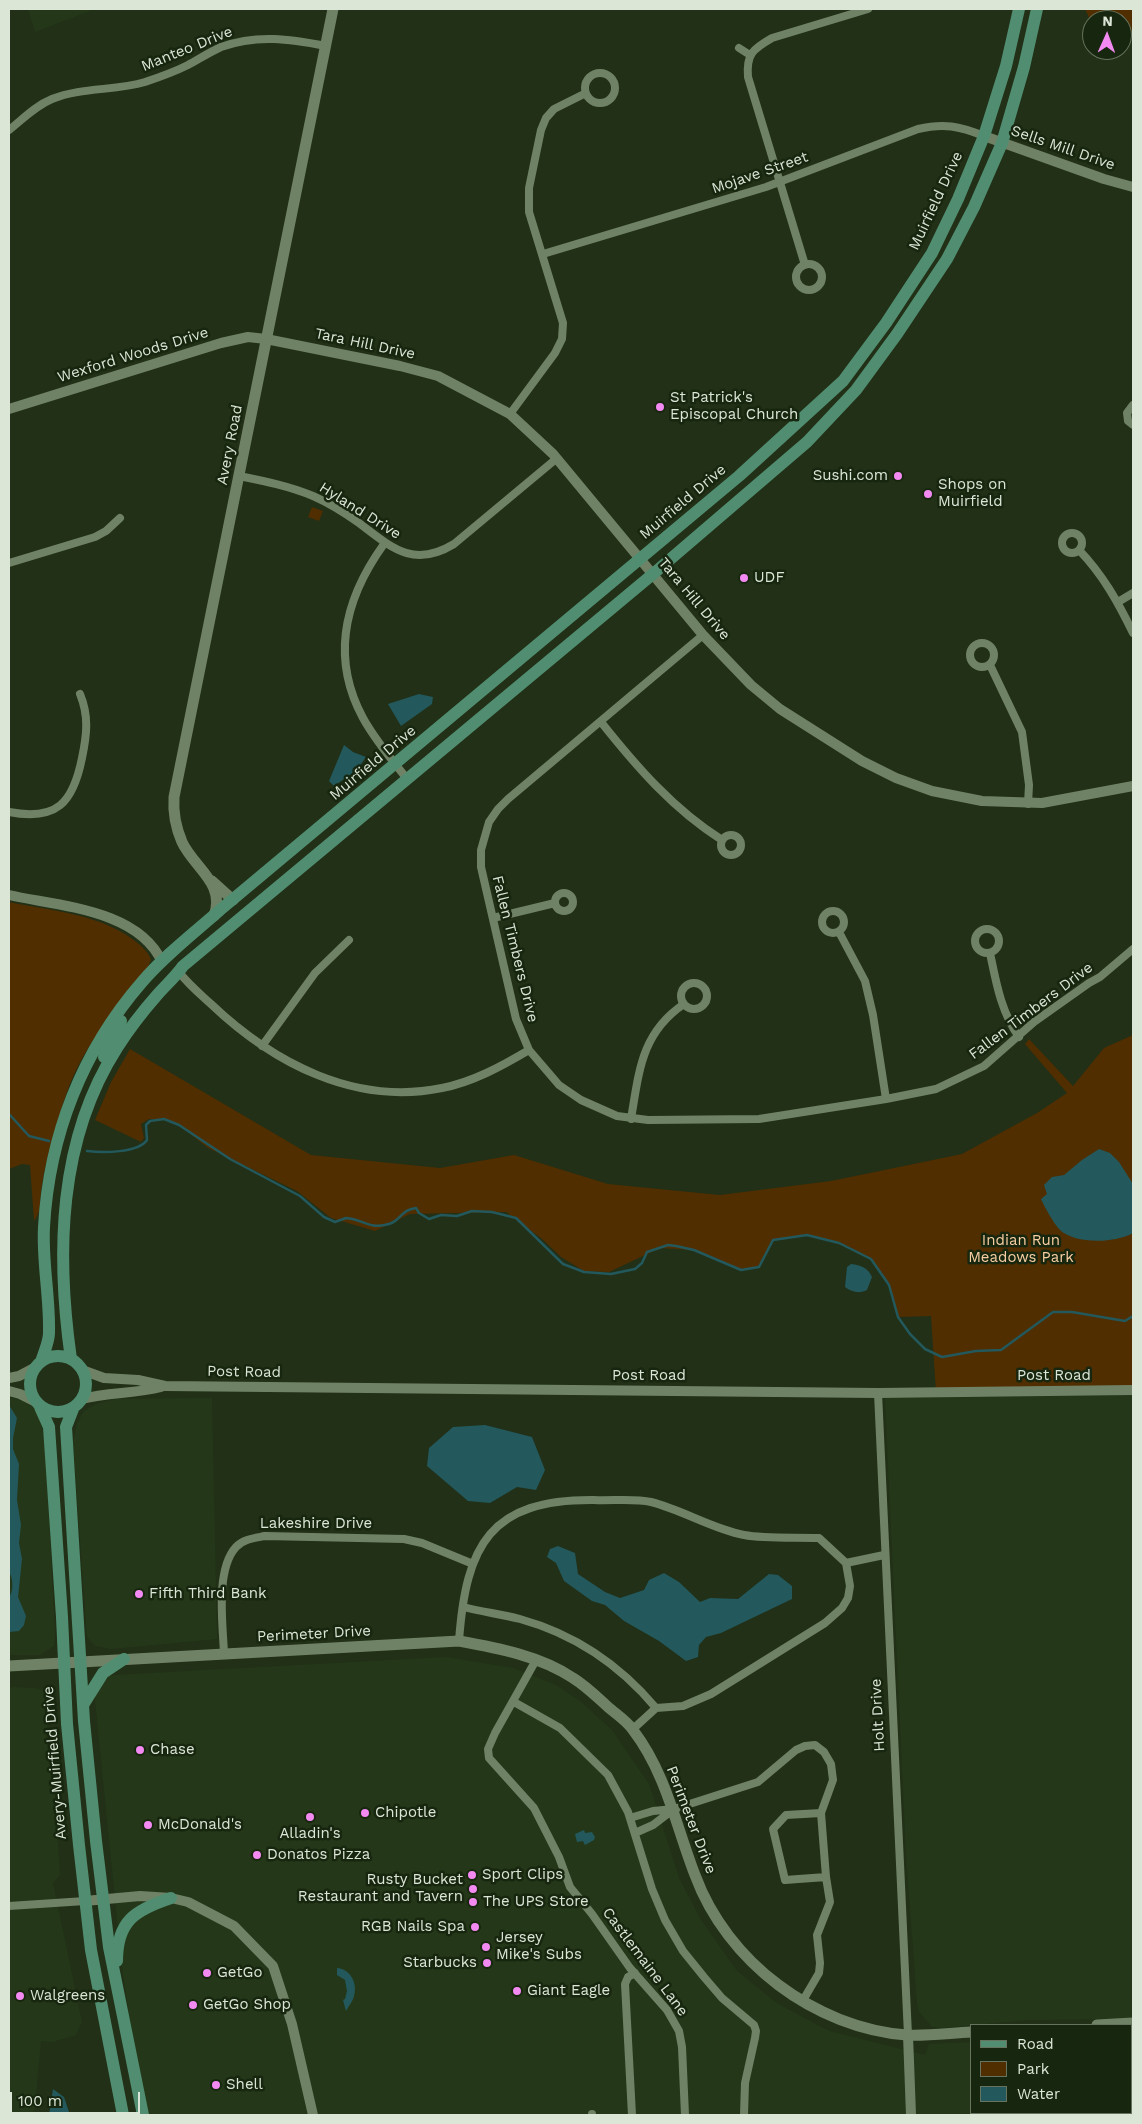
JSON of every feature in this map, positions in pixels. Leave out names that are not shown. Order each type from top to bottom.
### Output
[{"type":"main road","name":"Avery Road","points":[[217,913],[218,900],[209,879],[183,843],[174,815],[174,797],[334,9]]},
{"type":"main road","name":"Muirfield Drive","points":[[217,913],[641,560],[844,382],[932,253],[958,199],[984,136],[1006,66],[1019,9]]},
{"type":"main road","points":[[77,1138],[98,1084],[116,1050],[141,1014],[183,966],[257,902],[408,780],[653,574],[807,442],[856,390],[897,334],[946,259],[974,207],[1002,143],[1024,67],[1037,9]]},
{"type":"main road","name":"Avery Road","points":[[209,879],[233,900]]},
{"type":"main road","points":[[106,1053],[145,999],[197,943],[231,914],[234,906],[233,900]]},
{"type":"main road","points":[[73,1408],[56,1413],[38,1405],[30,1392],[29,1383],[49,1334],[43,1251],[45,1205],[59,1131],[77,1084],[93,1050],[116,1014],[143,981],[162,962],[217,913]]},
{"type":"main road","points":[[71,1359],[66,1327],[62,1243],[67,1183],[77,1138],[80,1108],[115,1031],[127,1013],[162,972],[162,962]]},
{"type":"main road","points":[[38,1364],[56,1356],[71,1359],[82,1370],[86,1385],[82,1399],[73,1408],[66,1427],[83,1705],[109,1947],[144,2115]]},
{"type":"main road","name":"Avery-Muirfield Drive","points":[[38,1405],[49,1427],[67,1724],[85,1901],[91,1950],[123,2115]]},
{"type":"main road","name":"Perimeter Drive","points":[[9,1666],[459,1641],[500,1648],[536,1660],[573,1678],[633,1729],[657,1770],[674,1808],[695,1876],[722,1928],[764,1973],[802,2002],[829,2016],[873,2030],[908,2035],[970,2032]]},
{"type":"main road","points":[[83,1705],[103,1673],[124,1659]]},
{"type":"main road","points":[[117,1986],[117,1947],[122,1931],[131,1917],[171,1898]]},
{"type":"main road","points":[[1115,2024],[1133,2023]]},
{"type":"street","points":[[805,265],[748,77],[747,66],[750,54],[772,38],[868,9]]},
{"type":"street","name":"Manteo Drive","points":[[9,130],[36,108],[51,99],[69,94],[126,87],[143,82],[166,75],[220,48],[240,42],[273,38],[293,39],[326,46]]},
{"type":"street","points":[[739,48],[750,54]]},
{"type":"street","points":[[596,73],[605,73],[610,76],[615,84],[615,94],[612,99],[602,103],[592,101],[586,93],[586,83],[596,73]]},
{"type":"street","points":[[510,414],[555,354],[562,339],[563,323],[529,212],[528,188],[541,130],[546,118],[554,109],[586,93]]},
{"type":"street","name":"Mojave Street","points":[[543,254],[779,182],[918,129],[936,124],[962,128],[984,136]]},
{"type":"street","name":"Sells Mill Drive","points":[[984,136],[1104,179],[1133,187]]},
{"type":"street","name":"Wexford Woods Drive","points":[[9,409],[232,340],[248,337],[266,339]]},
{"type":"street","name":"Tara Hill Drive","points":[[266,339],[400,366],[438,376],[510,414],[541,441],[726,660],[764,697],[862,761],[896,778],[944,795],[982,801],[1028,804],[1133,786]]},
{"type":"street","points":[[1133,405],[1127,413],[1128,420],[1133,425]]},
{"type":"street","name":"Hyland Drive","points":[[239,476],[292,488],[314,496],[350,517],[384,544],[411,554],[423,555],[445,550],[556,459]]},
{"type":"street","points":[[9,563],[94,537],[106,532],[120,518]]},
{"type":"street","points":[[384,544],[364,573],[355,594],[346,624],[345,653],[349,684],[356,705],[373,735],[408,780]]},
{"type":"street","points":[[1079,550],[1096,568],[1118,602],[1133,633]]},
{"type":"street","points":[[1118,602],[1133,593]]},
{"type":"street","name":"Fallen Timbers Drive","points":[[703,634],[508,799],[489,822],[481,850],[481,867],[516,1019],[529,1050],[559,1085],[568,1092],[594,1107],[617,1116],[648,1120],[759,1119],[886,1100],[936,1089],[984,1066],[1034,1022],[1100,977],[1133,949]]},
{"type":"street","points":[[990,665],[1022,732],[1029,785],[1028,804]]},
{"type":"street","points":[[9,812],[27,816],[40,814],[52,810],[64,802],[73,791],[79,775],[88,730],[85,706],[80,694]]},
{"type":"street","points":[[601,722],[654,786],[703,828],[722,840]]},
{"type":"street","points":[[9,896],[91,912],[110,918],[133,930],[145,939],[162,962]]},
{"type":"street","points":[[493,918],[555,903]]},
{"type":"street","points":[[839,932],[865,981],[873,1015],[886,1100]]},
{"type":"street","points":[[262,1046],[315,974],[350,940]]},
{"type":"street","points":[[990,953],[1000,998],[1012,1028],[1019,1037]]},
{"type":"street","points":[[179,972],[227,1020],[285,1061],[320,1077],[360,1089],[399,1092],[442,1088],[464,1082],[529,1050]]},
{"type":"street","points":[[632,1118],[640,1067],[649,1042],[663,1020],[684,1004]]},
{"type":"street","points":[[9,1378],[26,1373],[38,1364]]},
{"type":"street","name":"Post Road","points":[[82,1370],[104,1378],[138,1380],[165,1386],[878,1393],[1133,1390]]},
{"type":"street","name":"Post Road","points":[[82,1399],[102,1394],[142,1392],[165,1386]]},
{"type":"street","points":[[9,1391],[20,1394],[38,1405]]},
{"type":"street","name":"Holt Drive","points":[[878,1393],[884,1555],[908,2035]]},
{"type":"street","points":[[459,1641],[463,1607],[473,1564],[486,1538],[506,1519],[522,1510],[545,1503],[568,1500],[649,1501],[744,1535],[820,1538],[846,1563],[850,1586],[848,1598],[842,1608],[825,1623],[711,1694],[684,1706],[656,1708],[633,1729]]},
{"type":"street","name":"Lakeshire Drive","points":[[224,1654],[223,1572],[236,1547],[248,1539],[265,1536],[404,1539],[422,1543],[473,1564]]},
{"type":"street","points":[[846,1563],[884,1555]]},
{"type":"street","points":[[463,1607],[519,1618],[571,1638],[617,1669],[656,1708]]},
{"type":"street","name":"Castlemaine Lane","points":[[536,1660],[495,1733],[488,1749],[489,1758],[534,1808],[559,1857],[570,1887],[635,1973],[667,2010],[679,2031],[682,2047],[685,2115]]},
{"type":"street","points":[[514,1702],[560,1728],[608,1775],[630,1818],[662,1912],[683,1951],[722,1998],[754,2025],[756,2031],[745,2083],[744,2115]]},
{"type":"street","points":[[630,1818],[654,1811],[674,1808],[758,1782],[796,1750],[805,1746],[814,1745],[824,1752],[831,1764],[833,1780],[821,1813],[830,1902],[817,1935],[819,1972],[802,2002]]},
{"type":"street","points":[[634,1833],[653,1825],[674,1808]]},
{"type":"street","points":[[821,1813],[786,1815],[773,1830],[785,1880],[826,1877]]},
{"type":"street","points":[[9,1906],[140,1896],[171,1898],[188,1902],[234,1926],[272,1966],[292,2024],[313,2115]]},
{"type":"street","points":[[632,2115],[625,1984],[628,1977],[635,1973]]},
{"type":"street","points":[[908,2035],[911,2115]]},
{"type":"shaded area","points":[[28,9],[95,9],[35,32]]},
{"type":"shaded area","points":[[1133,1395],[1133,2019],[1027,2020],[942,2028],[932,2027],[919,2012],[906,1853],[885,1398]]},
{"type":"shaded area","points":[[9,1397],[26,1402],[37,1411],[45,1438],[55,1634],[54,1646],[40,1655],[9,1655]]},
{"type":"shaded area","points":[[212,1398],[217,1639],[111,1649],[96,1646],[87,1637],[73,1442],[77,1423],[84,1411],[96,1404],[116,1399]]},
{"type":"shaded area","points":[[446,1657],[513,1668],[556,1685],[581,1702],[612,1730],[649,1784],[679,1878],[701,1920],[737,1971],[778,2004],[829,2031],[925,2055],[929,2044],[970,2042],[970,2114],[1132,2114],[1133,2032],[1133,2115],[149,2115],[133,2043],[122,1967],[95,1700],[96,1690],[109,1676]]},
{"type":"shaded area","points":[[9,1687],[35,1688],[44,1691],[49,1706],[46,1738],[55,1794],[60,1875],[53,1883],[82,2022],[76,2035],[53,2042],[41,2041],[34,2115],[9,2115]]},
{"type":"green space","points":[[1133,9],[1132,35],[1132,10],[1085,10]]},
{"type":"green space","points":[[312,507],[323,511],[319,521],[308,517]]},
{"type":"green space","points":[[9,902],[78,915],[111,926],[140,945],[148,953],[151,960],[148,967],[92,1042],[74,1074],[52,1141],[43,1178],[39,1211],[34,1221],[30,1165],[22,1164],[9,1169]]},
{"type":"green space","name":"Indian Run Meadows Park","points":[[1133,1035],[1133,1389],[936,1392],[931,1316],[898,1317],[889,1285],[871,1259],[839,1243],[807,1235],[773,1240],[759,1267],[741,1270],[694,1250],[660,1248],[609,1272],[584,1271],[561,1257],[542,1239],[506,1212],[410,1214],[375,1231],[331,1218],[297,1191],[208,1148],[179,1125],[161,1119],[149,1119],[141,1124],[144,1138],[141,1142],[95,1120],[111,1082],[130,1049],[311,1155],[440,1168],[514,1155],[608,1184],[720,1195],[831,1181],[962,1154],[1037,1113],[1067,1093],[1025,1044],[1029,1039],[1073,1086],[1104,1048]]},
{"type":"water","points":[[419,694],[433,697],[432,704],[401,726],[388,704]]},
{"type":"water","points":[[344,745],[353,752],[366,757],[357,770],[334,786],[329,781]]},
{"type":"water","points":[[1099,1149],[1110,1153],[1119,1162],[1133,1184],[1133,1233],[1116,1239],[1095,1241],[1074,1238],[1059,1229],[1049,1215],[1041,1199],[1047,1194],[1044,1185],[1052,1177],[1064,1175]]},
{"type":"water","points":[[851,1264],[864,1268],[872,1277],[867,1290],[856,1292],[845,1287],[847,1267]]},
{"type":"water","points":[[9,1405],[17,1418],[13,1449],[19,1464],[17,1500],[21,1525],[19,1543],[22,1559],[18,1597],[26,1616],[24,1625],[19,1631],[9,1632],[9,1597],[12,1585],[9,1572]]},
{"type":"water","points":[[485,1425],[532,1437],[545,1470],[536,1490],[517,1487],[490,1503],[468,1501],[427,1466],[429,1448],[453,1427]]},
{"type":"water","points":[[558,1546],[575,1553],[578,1574],[605,1592],[620,1598],[644,1590],[649,1580],[664,1573],[679,1582],[700,1602],[710,1598],[738,1599],[769,1574],[778,1575],[792,1586],[792,1599],[721,1633],[706,1637],[699,1645],[698,1657],[686,1661],[659,1641],[624,1621],[605,1605],[592,1601],[564,1581],[556,1563],[547,1557],[550,1549]]},
{"type":"water","points":[[584,1830],[585,1833],[592,1832],[595,1837],[594,1840],[585,1845],[583,1841],[577,1842],[575,1834]]},
{"type":"water","points":[[337,1968],[349,1974],[355,1986],[353,1998],[346,2011],[343,2000],[347,1991],[345,1980],[337,1975]]},
{"type":"water","points":[[53,2089],[64,2097],[70,2115],[49,2115]]},
{"type":"waterway","points":[[9,1114],[29,1136],[49,1141]]},
{"type":"waterway","points":[[87,1151],[111,1152],[136,1147],[147,1140],[146,1125],[150,1121],[164,1119],[179,1125],[230,1159],[300,1196],[324,1217],[335,1222],[346,1218],[382,1226],[393,1223],[407,1211],[416,1208],[419,1213],[429,1219],[441,1215],[457,1216],[472,1211],[492,1212],[516,1218],[563,1264],[584,1272],[611,1274],[635,1269],[642,1263],[647,1252],[668,1245],[694,1250],[741,1270],[759,1267],[773,1240],[807,1235],[839,1243],[871,1259],[889,1285],[898,1317],[910,1334],[925,1349],[942,1357],[976,1351],[1001,1350],[1053,1312],[1072,1312],[1125,1321],[1133,1316]]},
{"type":"place","name":"St Patrick's Episcopal Church","points":[[660,407]]},
{"type":"place","name":"Sushi.com","points":[[898,476]]},
{"type":"place","name":"Shops on Muirfield","points":[[928,494]]},
{"type":"place","name":"UDF","points":[[744,578]]},
{"type":"place","name":"Fifth Third Bank","points":[[139,1594]]},
{"type":"place","name":"Chase","points":[[140,1750]]},
{"type":"place","name":"Chipotle","points":[[365,1813]]},
{"type":"place","name":"Alladin's","points":[[310,1817]]},
{"type":"place","name":"McDonald's","points":[[148,1825]]},
{"type":"place","name":"Donatos Pizza","points":[[257,1855]]},
{"type":"place","name":"Sport Clips","points":[[472,1875]]},
{"type":"place","name":"Rusty Bucket Restaurant and Tavern","points":[[473,1889]]},
{"type":"place","name":"The UPS Store","points":[[473,1902]]},
{"type":"place","name":"RGB Nails Spa","points":[[475,1927]]},
{"type":"place","name":"Jersey Mike's Subs","points":[[486,1947]]},
{"type":"place","name":"Starbucks","points":[[487,1963]]},
{"type":"place","name":"GetGo","points":[[207,1973]]},
{"type":"place","name":"Giant Eagle","points":[[517,1991]]},
{"type":"place","name":"Walgreens","points":[[20,1996]]},
{"type":"place","name":"GetGo Shop","points":[[193,2005]]},
{"type":"place","name":"Shell","points":[[216,2085]]}]
